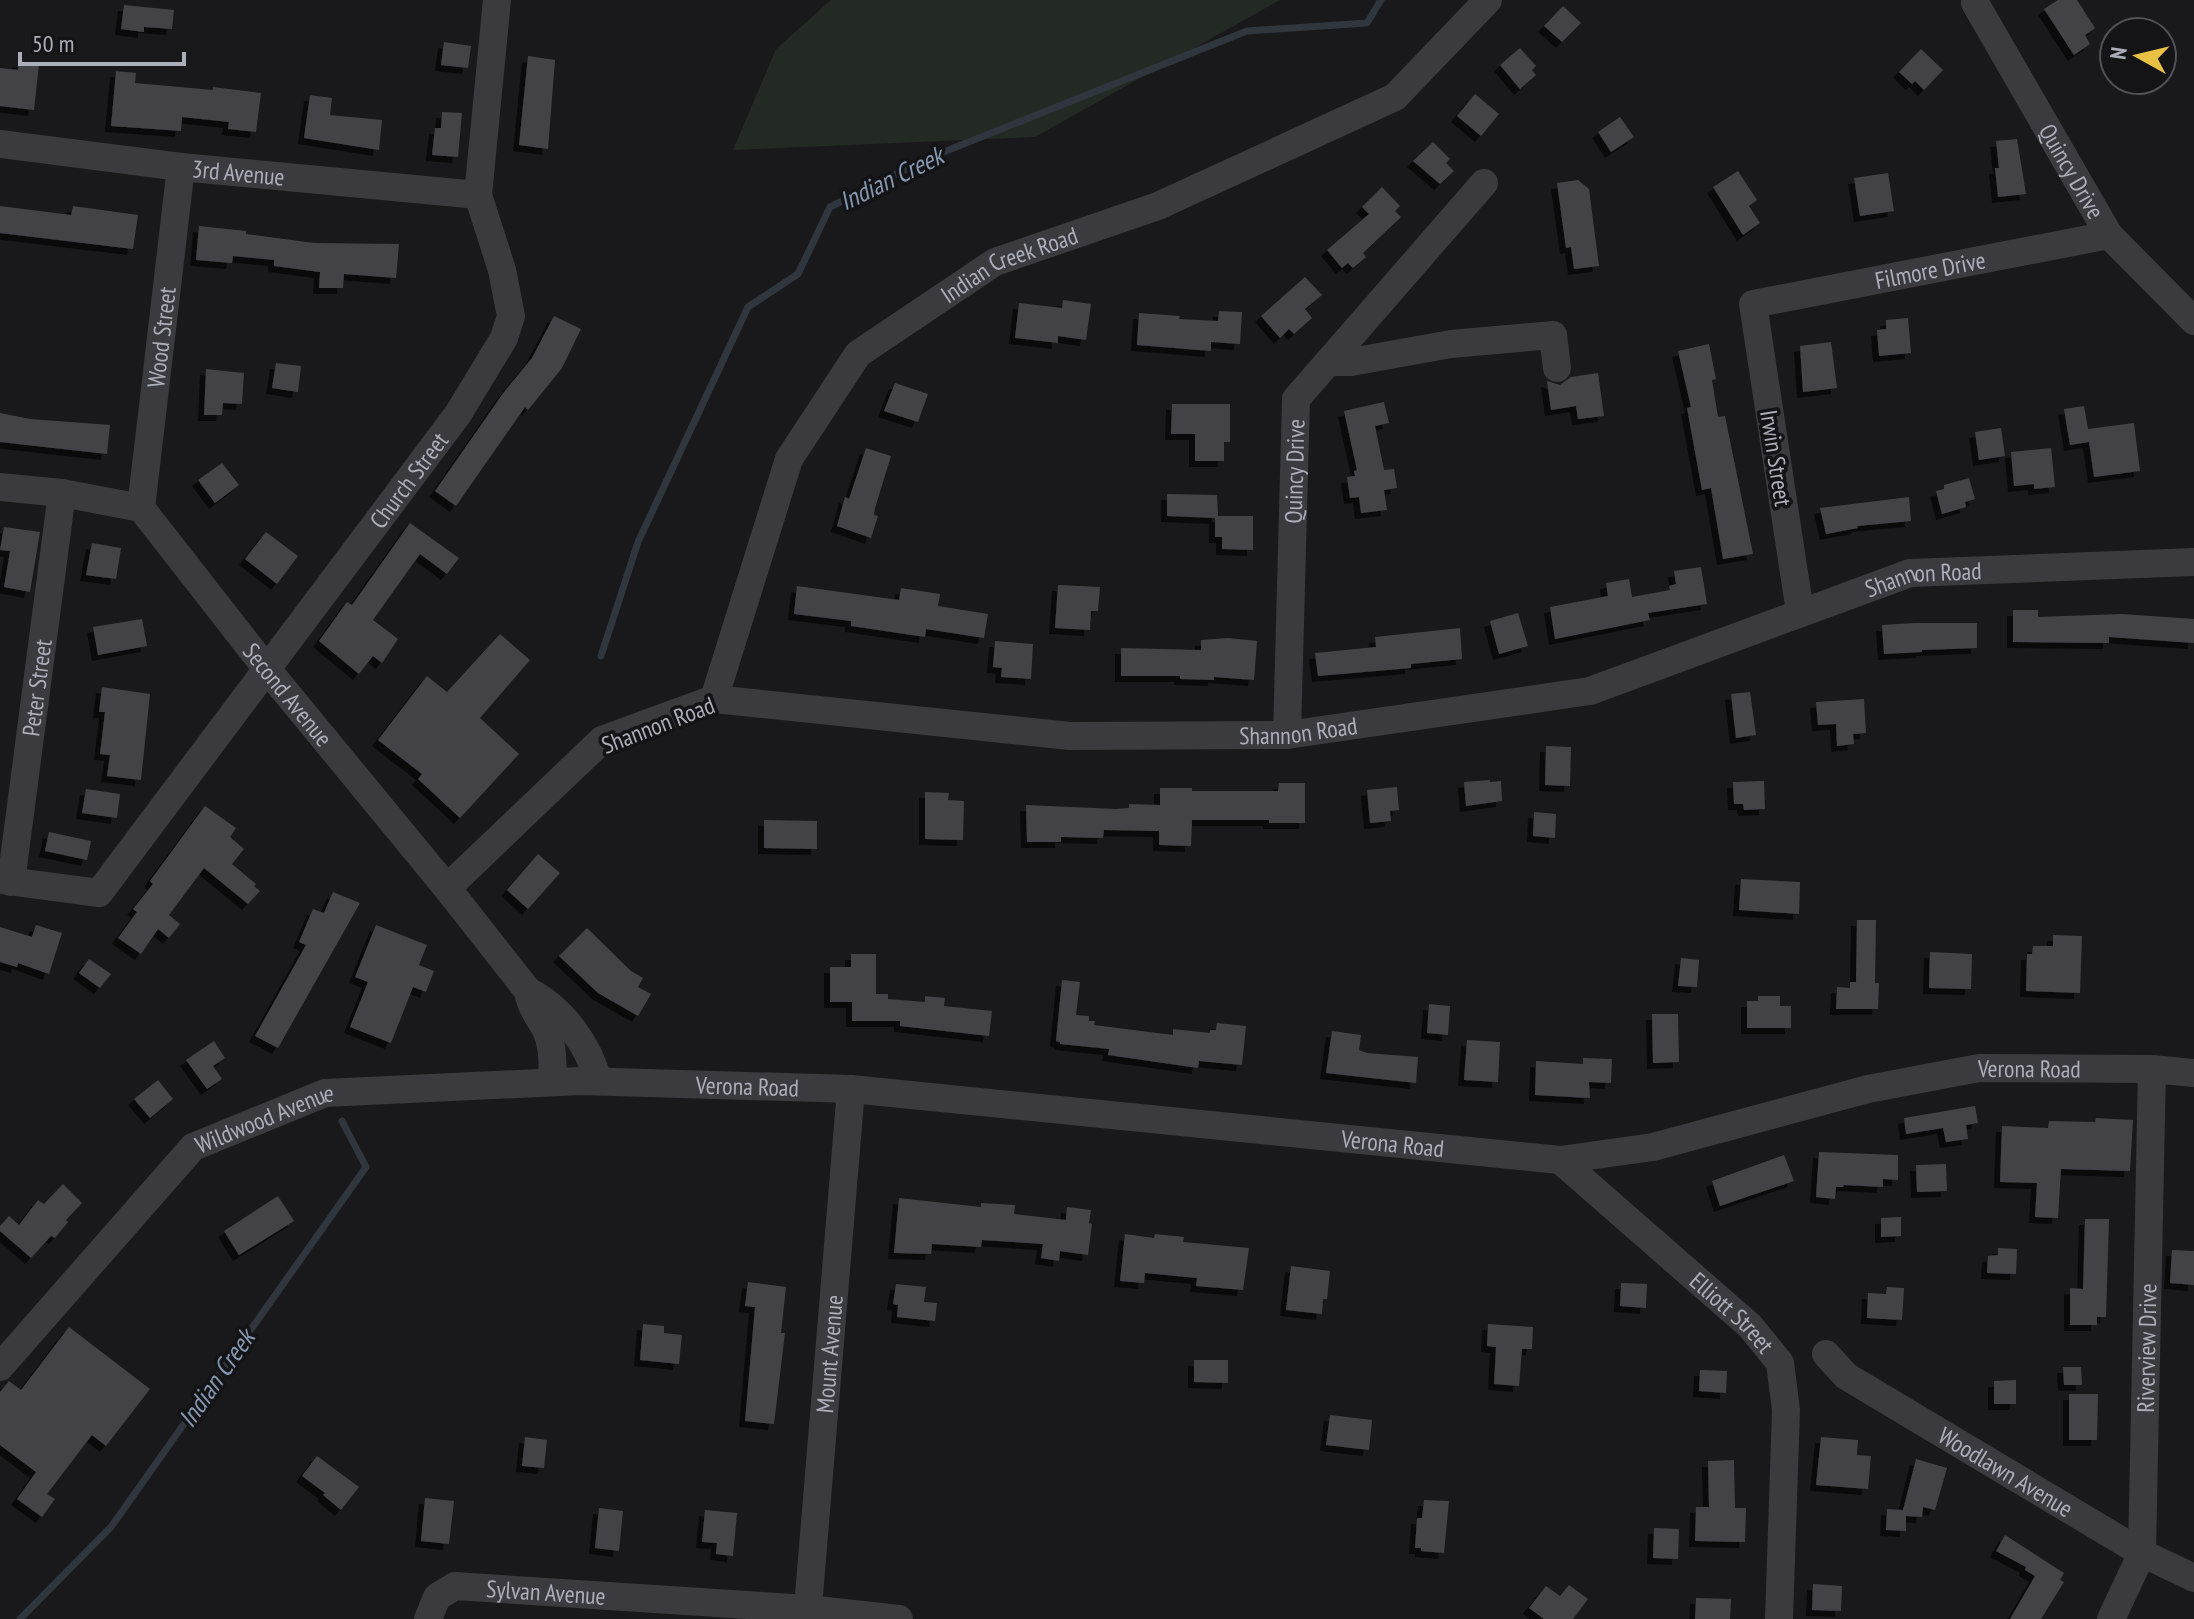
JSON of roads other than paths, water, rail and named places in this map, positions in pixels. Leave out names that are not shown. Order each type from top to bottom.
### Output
[{"type":"street","name":"Church Street","points":[[6,881],[99,893],[458,414],[504,338],[511,316],[508,293],[478,195],[497,0]]},
{"type":"street","name":"Indian Creek Road","points":[[714,699],[789,459],[858,354],[995,262],[1158,206],[1395,97],[1488,0]]},
{"type":"street","name":"Quincy Drive","points":[[1975,3],[2109,235],[2194,321]]},
{"type":"street","name":"3rd Avenue","points":[[0,144],[181,167],[478,195]]},
{"type":"street","name":"Wood Street","points":[[141,508],[181,167]]},
{"type":"street","name":"Quincy Drive","points":[[1287,735],[1296,399],[1484,183]]},
{"type":"street","name":"Filmore Drive","points":[[1753,304],[2109,235]]},
{"type":"street","name":"Irwin Street","points":[[1753,304],[1800,612]]},
{"type":"street","points":[[1328,362],[1351,362],[1451,344],[1553,335],[1557,368]]},
{"type":"street","points":[[0,487],[62,493],[141,508]]},
{"type":"street","name":"Peter Street","points":[[6,881],[62,493]]},
{"type":"street","name":"Second Avenue","points":[[141,508],[266,668],[528,991],[542,998],[566,1022],[592,1058],[577,1081],[553,1057],[547,1031],[531,1007],[528,991]]},
{"type":"street","name":"Shannon Road","points":[[447,888],[602,740],[714,699],[1070,736],[1287,735],[1590,691],[1910,573],[2194,562]]},
{"type":"street","name":"Verona Road","points":[[577,1081],[851,1089],[1560,1160],[1653,1147],[1868,1089],[1979,1068],[2152,1069],[2194,1073]]},
{"type":"street","name":"Riverview Drive","points":[[2111,1619],[2142,1553],[2152,1069]]},
{"type":"street","name":"Wildwood Avenue","points":[[0,1367],[193,1147],[325,1093],[577,1081]]},
{"type":"street","name":"Mount Avenue","points":[[808,1614],[851,1089]]},
{"type":"street","name":"Elliott Street","points":[[1560,1160],[1750,1326],[1780,1363],[1786,1410],[1779,1619]]},
{"type":"street","name":"Woodlawn Avenue","points":[[1826,1354],[1846,1376],[2142,1553],[2194,1578]]},
{"type":"street","name":"Sylvan Avenue","points":[[433,1608],[455,1586],[899,1619]]},
{"type":"waterway","name":"Indian Creek","points":[[601,656],[638,542],[748,307],[798,274],[830,207],[931,157],[1247,31],[1367,23],[1381,0]]},
{"type":"waterway","name":"Indian Creek","points":[[20,1619],[111,1527],[366,1167],[342,1121]]}]
